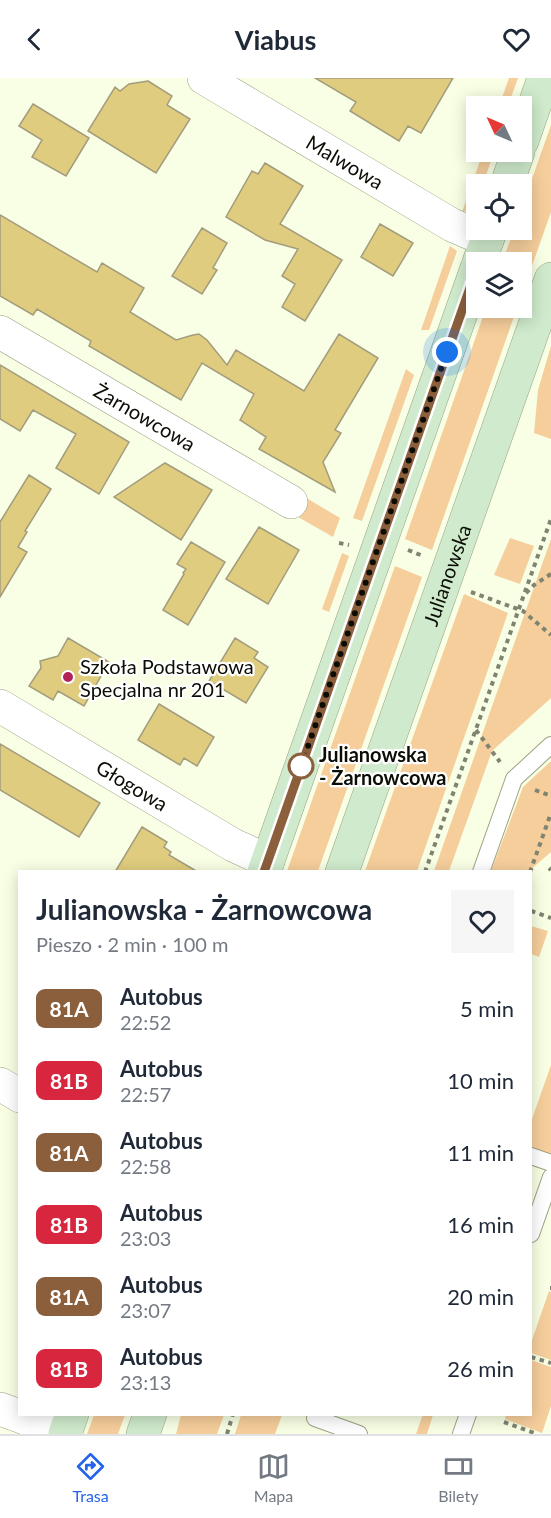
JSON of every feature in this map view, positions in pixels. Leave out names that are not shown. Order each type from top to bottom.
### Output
[{"type":"main road","points":[[532,112],[544,78]]},
{"type":"main road","points":[[266,866],[483,250]]},
{"type":"main road","name":"Julianowska","points":[[343,870],[551,279]]},
{"type":"main road","points":[[143,1434],[149,1416]]},
{"type":"street","name":"Malwowa","points":[[204,78],[452,225],[483,250]]},
{"type":"street","name":"Żarnowcowa","points":[[0,332],[291,502]]},
{"type":"street","name":"Głogowa","points":[[0,706],[266,866]]},
{"type":"street","points":[[0,1084],[18,1095]]},
{"type":"street","points":[[0,1409],[18,1414]]},
{"type":"street","points":[[26,1416],[67,1427]]},
{"type":"lane","points":[[482,870],[514,779],[551,745]]},
{"type":"lane","points":[[532,1156],[551,1163]]},
{"type":"lane","points":[[532,1231],[551,1177]]},
{"type":"lane","points":[[461,1434],[467,1416]]},
{"type":"lane","points":[[315,1418],[359,1434]]},
{"type":"path","points":[[426,870],[551,519]]},
{"type":"path","points":[[402,547],[429,559]]},
{"type":"path","points":[[523,595],[551,574]]},
{"type":"path","points":[[466,591],[523,611],[551,635]]},
{"type":"path","points":[[476,730],[514,779]]},
{"type":"path","points":[[531,870],[551,813]]},
{"type":"path","points":[[532,910],[551,918]]},
{"type":"path","points":[[532,1357],[551,1364]]},
{"type":"path","points":[[226,1434],[232,1416]]},
{"type":"path","points":[[504,1422],[537,1434]]},
{"type":"shaded area","points":[[509,78],[518,78],[512,96],[503,96]]},
{"type":"shaded area","points":[[551,125],[551,212],[532,266],[532,252],[506,252],[510,240],[532,240],[532,179]]},
{"type":"shaded area","points":[[480,162],[491,162],[486,174],[475,174]]},
{"type":"shaded area","points":[[450,246],[457,251],[429,330],[421,330]]},
{"type":"shaded area","points":[[482,318],[513,318],[432,550],[405,539]]},
{"type":"shaded area","points":[[551,346],[551,439],[534,433],[538,390]]},
{"type":"shaded area","points":[[406,369],[414,375],[362,521],[353,518]]},
{"type":"shaded area","points":[[298,493],[340,518],[333,537],[291,513]]},
{"type":"shaded area","points":[[510,538],[534,546],[520,584],[494,575]]},
{"type":"shaded area","points":[[551,539],[551,698],[492,751],[449,870],[434,870]]},
{"type":"shaded area","points":[[342,553],[349,556],[329,612],[322,609]]},
{"type":"shaded area","points":[[395,566],[422,577],[318,870],[287,870]]},
{"type":"shaded area","points":[[464,594],[508,613],[417,870],[365,870]]},
{"type":"shaded area","points":[[551,761],[551,852],[530,870],[491,870],[523,787]]},
{"type":"shaded area","points":[[532,926],[548,931],[539,957],[532,954]]},
{"type":"shaded area","points":[[551,1065],[551,1156],[532,1149],[532,1119]]},
{"type":"shaded area","points":[[549,1291],[551,1292],[551,1360],[532,1353],[532,1340]]},
{"type":"shaded area","points":[[532,1360],[551,1367],[551,1406],[542,1433],[505,1419],[506,1416],[532,1416]]},
{"type":"shaded area","points":[[93,1416],[125,1416],[118,1434],[87,1434]]},
{"type":"shaded area","points":[[180,1416],[224,1416],[217,1434],[176,1434]]},
{"type":"shaded area","points":[[240,1416],[282,1416],[275,1434],[235,1434]]},
{"type":"shaded area","points":[[422,1416],[433,1416],[427,1434],[416,1434]]},
{"type":"building","points":[[315,78],[453,78],[421,133],[408,126],[399,141],[350,111],[356,102]]},
{"type":"building","points":[[148,81],[172,96],[167,105],[190,119],[156,173],[88,131],[115,87],[120,91],[129,84]]},
{"type":"building","points":[[33,104],[89,138],[66,176],[32,157],[42,140],[19,126]]},
{"type":"building","points":[[265,163],[303,186],[280,224],[342,260],[305,321],[282,307],[295,284],[282,276],[298,249],[265,240],[226,217],[252,171],[258,174]]},
{"type":"building","points":[[0,215],[97,272],[102,263],[144,288],[130,312],[176,340],[199,334],[207,340],[227,365],[236,350],[304,391],[339,334],[378,358],[335,430],[341,433],[323,462],[335,492],[259,449],[266,437],[240,420],[254,394],[202,363],[181,400],[89,346],[91,341],[37,309],[33,315],[0,296]]},
{"type":"building","points":[[380,224],[413,243],[393,276],[361,257]]},
{"type":"building","points":[[202,228],[227,243],[213,268],[217,270],[202,294],[172,276]]},
{"type":"building","points":[[0,365],[129,442],[99,494],[56,468],[76,434],[33,410],[20,431],[0,419]]},
{"type":"building","points":[[165,463],[212,490],[181,540],[114,497]]},
{"type":"building","points":[[29,475],[51,489],[25,531],[27,532],[18,547],[27,552],[0,597],[0,522]]},
{"type":"building","points":[[259,527],[299,550],[268,604],[226,579]]},
{"type":"building","points":[[191,542],[225,562],[188,625],[163,610],[184,574],[186,569],[177,564]]},
{"type":"building","name":"Szkoła Podstawowa Specjalna nr 201","points":[[68,638],[109,662],[84,706],[58,691],[53,700],[29,686],[41,668],[40,661],[58,656]]},
{"type":"building","points":[[235,638],[258,652],[254,658],[268,667],[246,703],[209,681]]},
{"type":"building","points":[[159,704],[214,737],[197,766],[184,758],[180,765],[138,740]]},
{"type":"building","points":[[0,744],[100,803],[79,837],[0,790]]},
{"type":"building","points":[[142,827],[167,842],[164,847],[171,852],[169,855],[195,870],[116,870]]},
{"type":"bus line","name":"81A","points":[[265,870],[466,299]]},
{"type":"place","name":"Szkoła Podstawowa Specjalna nr 201","points":[[68,677]]},
{"type":"place","name":"Julianowska - Żarnowcowa","points":[[301,766]]},
{"type":"route","points":[[301,766],[447,352]]}]
